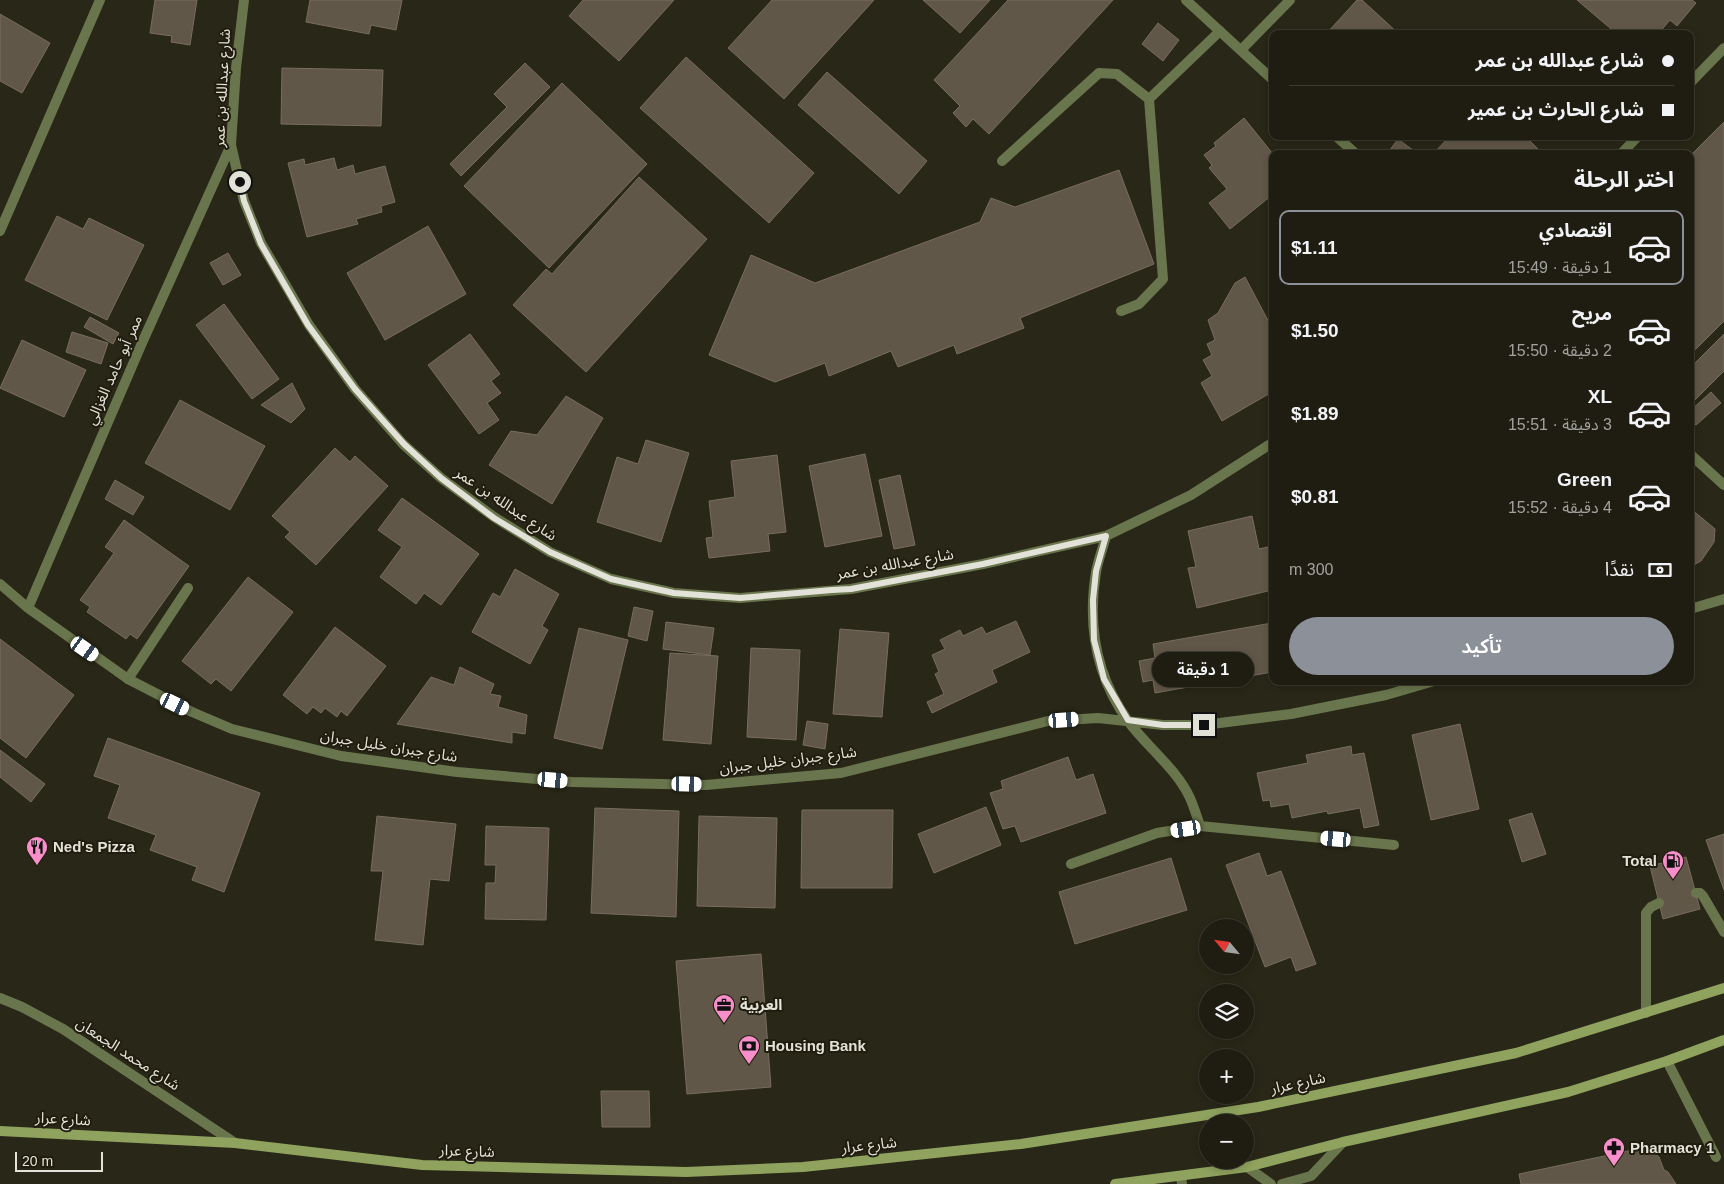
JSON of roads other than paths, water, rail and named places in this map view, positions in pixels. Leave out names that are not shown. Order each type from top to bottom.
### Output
[{"type":"main road","name":"شارع عرار","points":[[0,1131],[235,1142],[422,1165],[686,1172],[803,1167],[1021,1144],[1258,1107],[1516,1053],[1724,988]]},
{"type":"main road","points":[[1254,1165],[1344,1142],[1568,1092],[1667,1061],[1724,1040]]},
{"type":"main road","points":[[1115,1184],[1182,1180],[1237,1169]]},
{"type":"street","points":[[0,231],[100,0]]},
{"type":"street","name":"شارع عبدالله بن عمر","points":[[244,0],[236,68],[231,145],[244,201],[261,244],[308,325],[355,389],[404,444],[441,478],[494,518],[550,552],[611,579],[674,593],[740,598],[851,589],[983,564],[1106,536],[1190,495],[1269,445]]},
{"type":"street","points":[[1186,0],[1269,76]]},
{"type":"street","points":[[1241,50],[1290,0]]},
{"type":"street","points":[[1149,99],[1220,31]]},
{"type":"street","points":[[1694,79],[1724,48]]},
{"type":"street","points":[[1002,161],[1099,72],[1117,74],[1149,99],[1163,279],[1139,304],[1121,311]]},
{"type":"street","points":[[1340,140],[1352,150]]},
{"type":"street","points":[[1624,150],[1634,140]]},
{"type":"street","name":"ممر أبو حامد الغزالي","points":[[28,608],[142,342],[231,145]]},
{"type":"street","points":[[1694,458],[1724,485]]},
{"type":"street","points":[[1106,536],[1096,571],[1093,600],[1094,640],[1104,679],[1128,720],[1174,773],[1190,797],[1200,826]]},
{"type":"street","name":"شارع جبران خليل جبران","points":[[0,584],[28,608],[128,679],[175,704],[232,729],[341,756],[457,772],[572,782],[706,785],[841,773],[1048,721],[1098,718],[1163,725],[1204,725],[1291,714],[1386,695],[1420,685]]},
{"type":"street","points":[[128,679],[188,588]]},
{"type":"street","points":[[1694,608],[1724,599]]},
{"type":"street","points":[[1071,864],[1157,833],[1200,826],[1394,845]]},
{"type":"street","points":[[1696,893],[1700,893],[1703,896],[1724,932]]},
{"type":"street","points":[[1646,1013],[1646,913],[1659,903]]},
{"type":"street","name":"شارع محمد الجمعان","points":[[0,998],[22,1007],[63,1029],[235,1142]]},
{"type":"street","points":[[1667,1061],[1716,1158]]},
{"type":"street","points":[[1282,1184],[1312,1176],[1344,1142]]},
{"type":"street","points":[[1250,1169],[1271,1184]]},
{"type":"place","name":"Ned's Pizza","points":[[37,866]]},
{"type":"place","name":"Total","points":[[1673,880]]},
{"type":"place","name":"العربية","points":[[724,1024]]},
{"type":"place","name":"Housing Bank","points":[[749,1065]]},
{"type":"place","name":"Pharmacy 1","points":[[1614,1167]]}]
